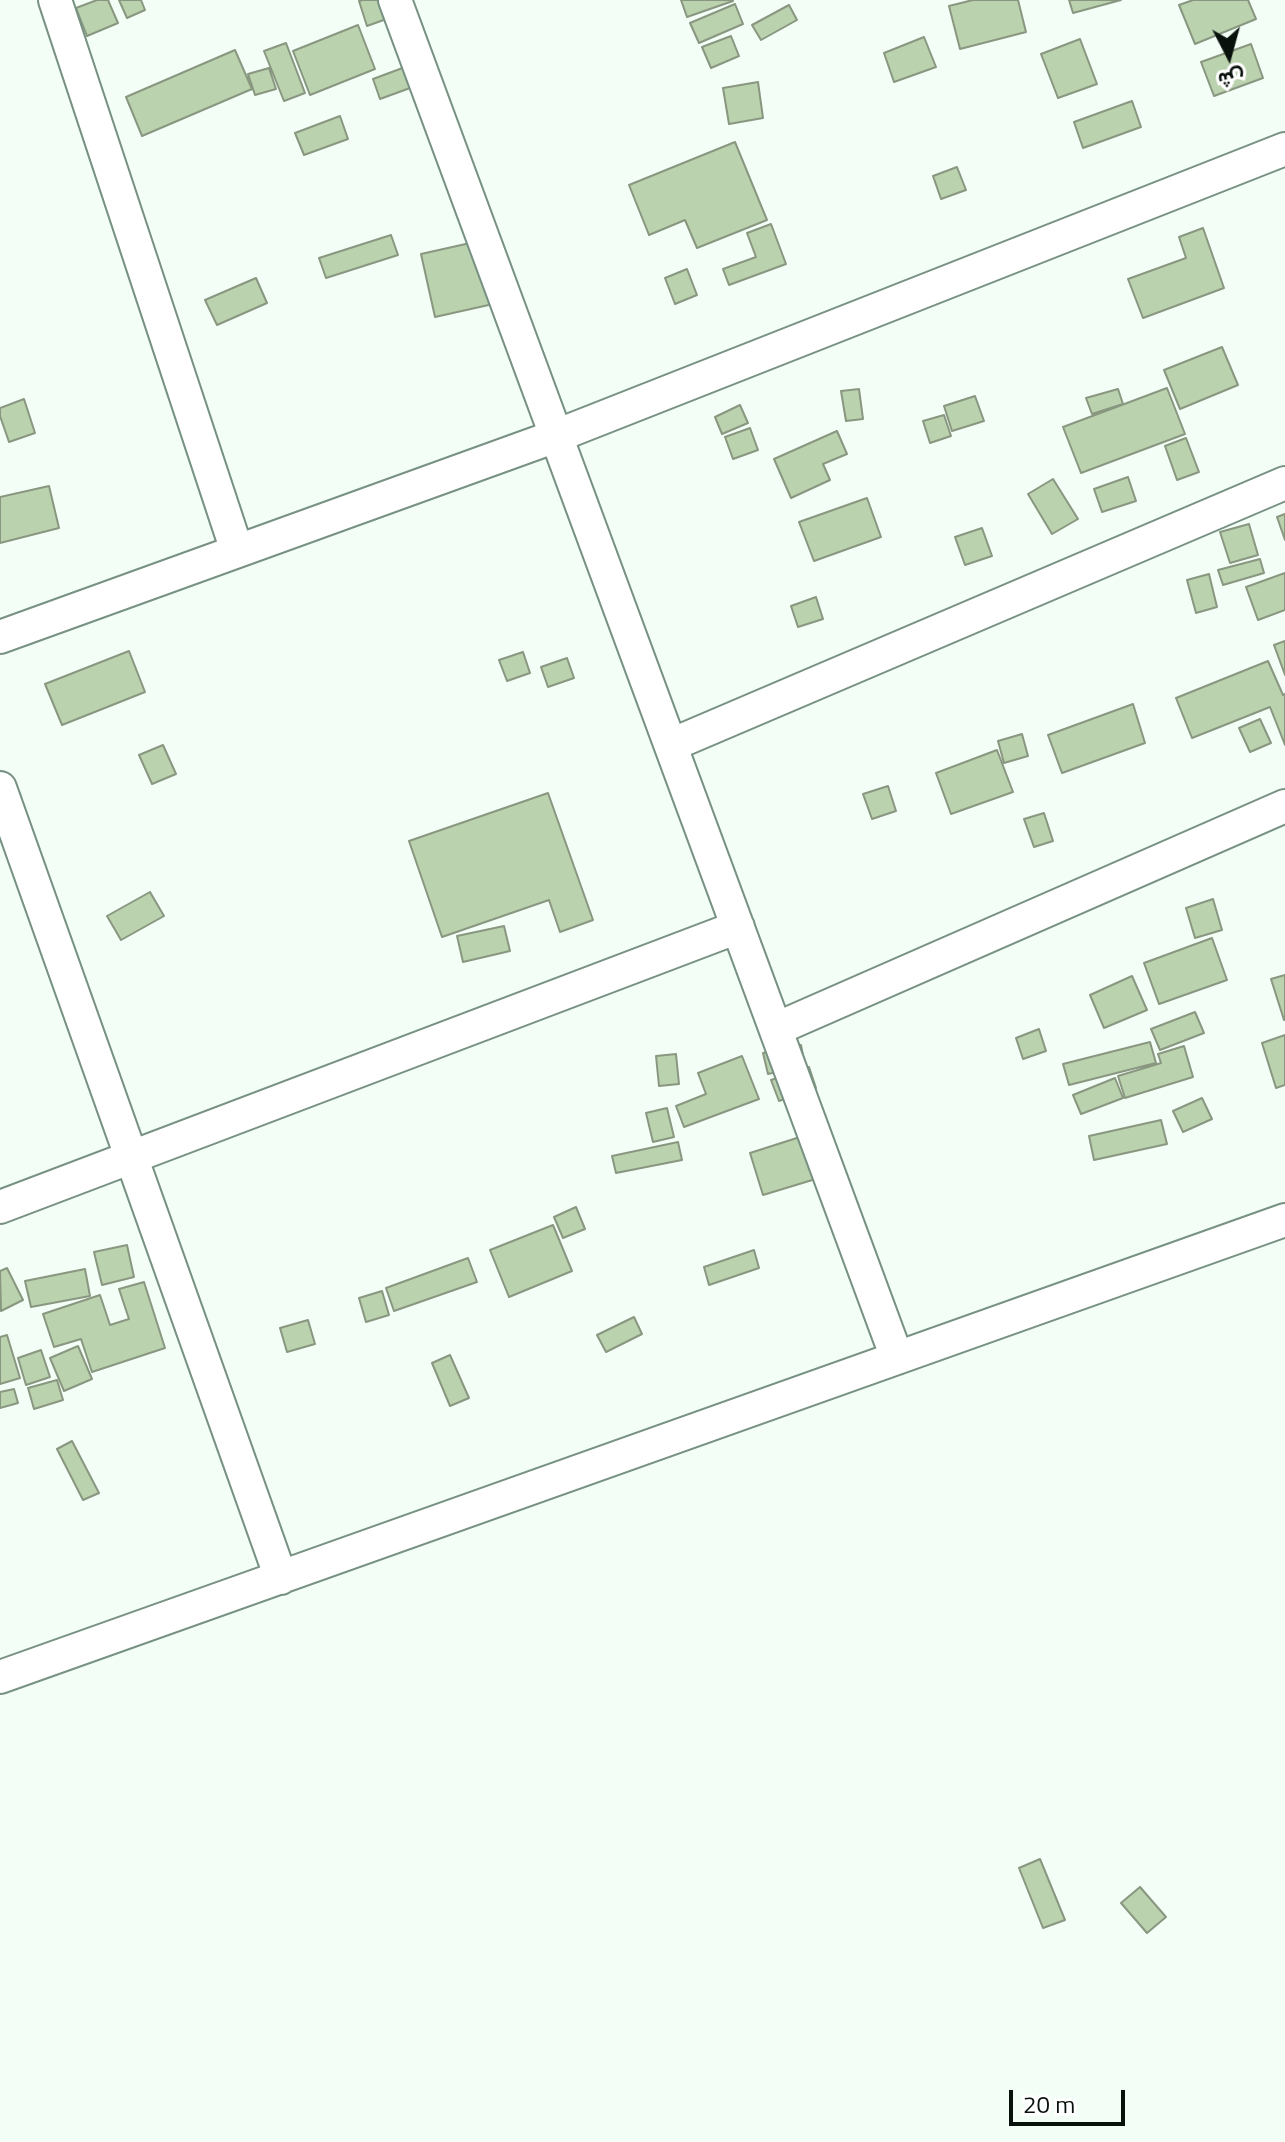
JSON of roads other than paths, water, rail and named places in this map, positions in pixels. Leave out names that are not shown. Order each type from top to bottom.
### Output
[{"type":"street","points":[[55,0],[237,551]]},
{"type":"street","points":[[395,0],[897,1358]]},
{"type":"street","points":[[0,637],[556,436],[1282,158]]},
{"type":"street","points":[[671,745],[1285,483]]},
{"type":"street","points":[[0,788],[281,1578]]},
{"type":"street","points":[[776,1029],[1285,806]]},
{"type":"street","points":[[0,1207],[738,927]]},
{"type":"street","points":[[0,1677],[1285,1220]]}]
